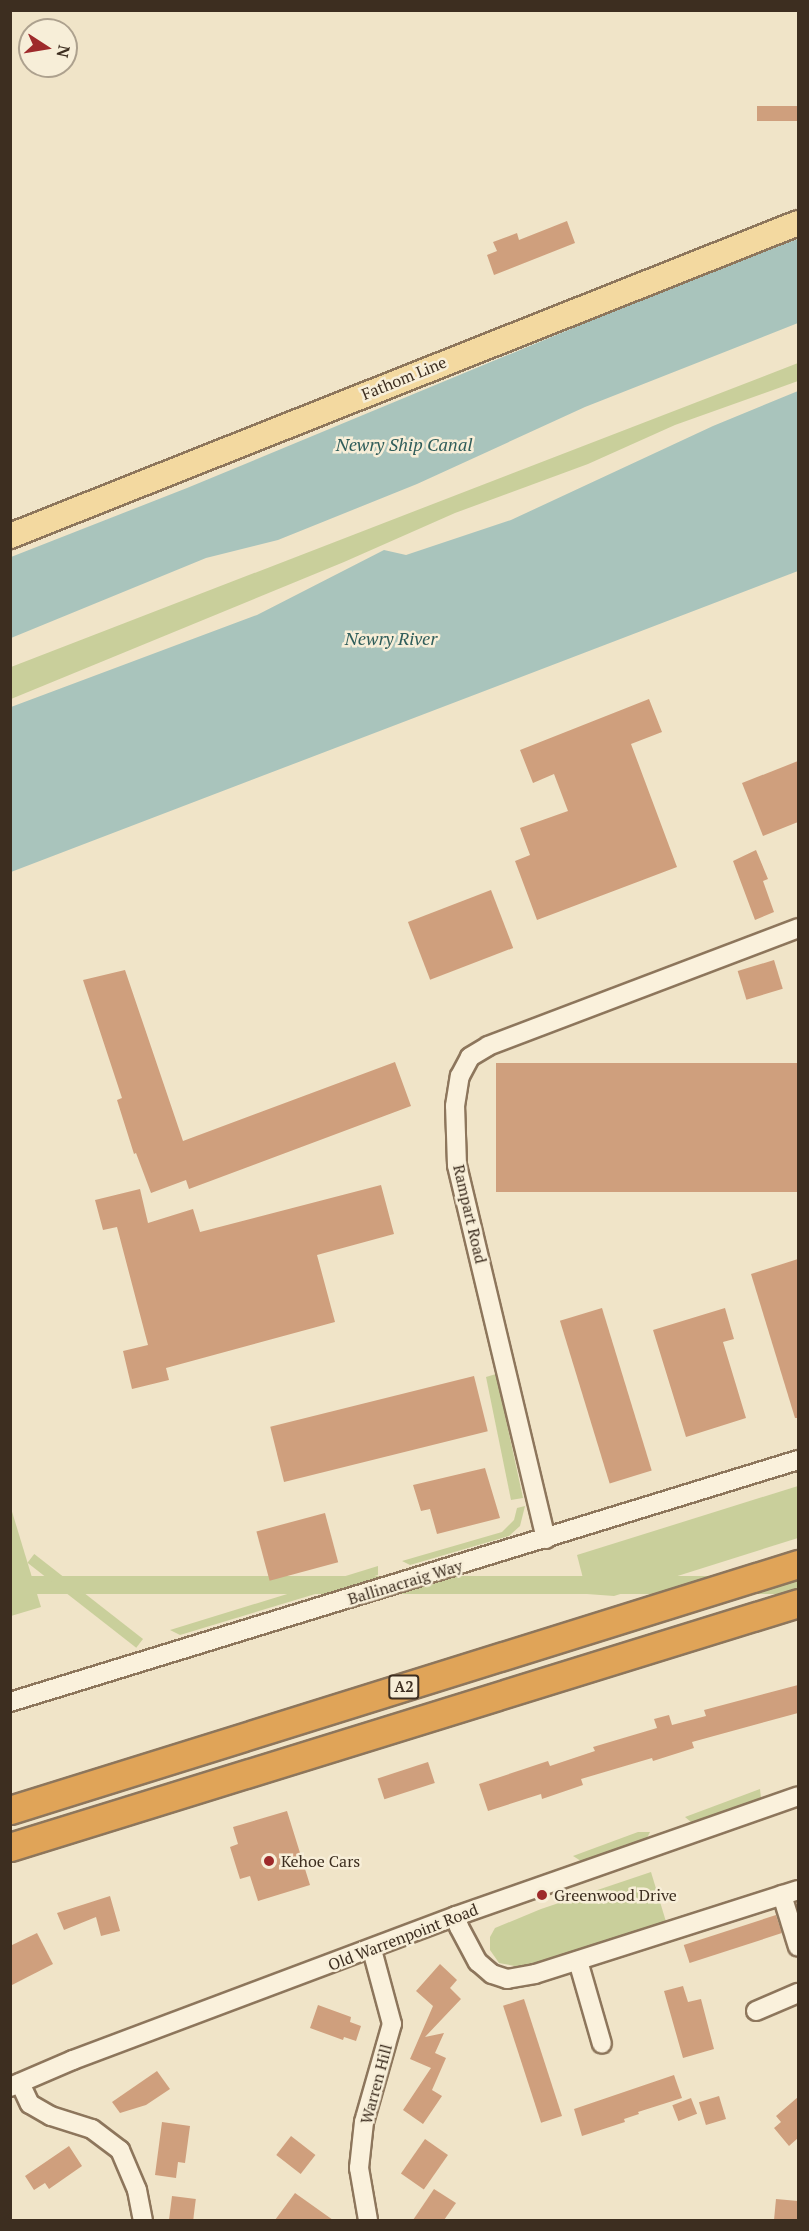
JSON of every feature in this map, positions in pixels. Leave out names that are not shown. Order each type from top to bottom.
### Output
[{"type":"highway","name":"A2","points":[[10,1810],[798,1564]]},
{"type":"highway","name":"A2","points":[[10,1847],[798,1603]]},
{"type":"main road","name":"Fathom Line","points":[[10,536],[798,223]]},
{"type":"street","name":"Rampart Road","points":[[546,1539],[457,1165],[455,1106],[460,1076],[470,1057],[488,1046],[798,928]]},
{"type":"street","name":"Ballinacraig Way","points":[[10,1702],[798,1460]]},
{"type":"street","name":"Old Warrenpoint Road","points":[[15,2085],[73,2060],[372,1950],[456,1916],[798,1796]]},
{"type":"street","points":[[456,1916],[459,1928],[478,1962],[492,1974],[507,1979],[578,1960],[790,1892],[798,1947]]},
{"type":"street","name":"Warren Hill","points":[[368,2220],[359,2168],[364,2122],[392,2024],[372,1950]]},
{"type":"street","points":[[578,1960],[602,2044]]},
{"type":"street","points":[[756,2011],[798,1993]]},
{"type":"street","points":[[15,2085],[30,2104],[51,2116],[92,2129],[120,2150],[137,2190],[143,2220]]},
{"type":"green space","points":[[798,363],[798,381],[675,425],[588,464],[455,513],[344,562],[11,699],[11,667]]},
{"type":"green space","points":[[496,1374],[523,1498],[511,1500],[486,1377]]},
{"type":"green space","points":[[798,1486],[798,1538],[614,1596],[587,1594],[577,1555]]},
{"type":"green space","points":[[10,1505],[41,1607],[11,1616],[10,1616]]},
{"type":"green space","points":[[525,1506],[520,1526],[509,1536],[410,1565],[402,1561],[502,1532],[514,1520],[517,1508]]},
{"type":"green space","points":[[34,1554],[143,1639],[136,1648],[27,1563]]},
{"type":"green space","points":[[378,1566],[378,1575],[180,1635],[170,1630]]},
{"type":"green space","points":[[10,1576],[798,1576],[798,1594],[10,1594]]},
{"type":"green space","points":[[760,1789],[761,1798],[714,1817],[691,1822],[685,1817]]},
{"type":"green space","points":[[638,1832],[650,1832],[647,1838],[581,1861],[573,1856]]},
{"type":"green space","points":[[651,1872],[667,1925],[520,1967],[499,1963],[490,1950],[490,1937],[495,1928],[541,1909]]},
{"type":"water","name":"Newry Ship Canal","points":[[798,239],[798,323],[585,407],[417,484],[278,540],[206,558],[11,638],[11,557],[187,488],[720,267]]},
{"type":"water","name":"Newry River","points":[[798,391],[798,571],[11,872],[11,707],[257,615],[384,550],[406,555],[511,520],[713,426]]},
{"type":"building","points":[[757,106],[798,106],[798,121],[757,121]]},
{"type":"building","points":[[567,221],[575,243],[494,275],[487,255],[497,251],[493,242],[517,233],[519,240]]},
{"type":"building","points":[[649,699],[662,732],[631,744],[677,867],[537,920],[515,861],[530,855],[520,828],[568,811],[554,774],[533,783],[520,750]]},
{"type":"building","points":[[798,761],[798,822],[763,836],[742,783]]},
{"type":"building","points":[[756,850],[768,879],[763,881],[774,912],[755,920],[733,861]]},
{"type":"building","points":[[491,890],[513,948],[430,980],[408,922]]},
{"type":"building","points":[[774,960],[783,989],[746,1000],[738,971]]},
{"type":"building","points":[[125,970],[183,1141],[395,1062],[411,1106],[189,1189],[186,1180],[151,1193],[136,1153],[134,1154],[117,1100],[122,1098],[83,980]]},
{"type":"building","points":[[496,1063],[798,1063],[798,1192],[496,1192]]},
{"type":"building","points":[[381,1185],[394,1234],[317,1255],[335,1322],[166,1368],[169,1380],[132,1389],[123,1351],[148,1345],[117,1227],[103,1230],[95,1200],[140,1189],[148,1223],[193,1209],[200,1232]]},
{"type":"building","points":[[798,1259],[798,1418],[795,1418],[751,1274]]},
{"type":"building","points":[[602,1308],[652,1471],[610,1483],[560,1321]]},
{"type":"building","points":[[725,1308],[734,1339],[723,1342],[746,1418],[686,1437],[653,1330]]},
{"type":"building","points":[[474,1376],[488,1431],[284,1482],[270,1427]]},
{"type":"building","points":[[485,1468],[500,1518],[437,1534],[430,1509],[421,1511],[413,1485]]},
{"type":"building","points":[[325,1513],[338,1562],[270,1581],[256,1531]]},
{"type":"building","points":[[798,1685],[798,1713],[692,1742],[694,1748],[653,1761],[652,1758],[581,1779],[583,1785],[542,1799],[541,1794],[488,1811],[479,1784],[548,1761],[550,1766],[595,1751],[593,1747],[657,1728],[654,1719],[669,1715],[672,1725],[706,1716],[704,1710]]},
{"type":"building","points":[[428,1762],[435,1783],[384,1799],[378,1778]]},
{"type":"building","name":"Kehoe Cars","points":[[287,1811],[310,1885],[258,1901],[250,1876],[240,1879],[230,1847],[238,1844],[233,1827]]},
{"type":"building","points":[[110,1896],[120,1931],[101,1936],[96,1917],[64,1930],[57,1913]]},
{"type":"building","points":[[776,1915],[782,1933],[690,1963],[684,1945]]},
{"type":"building","points":[[37,1933],[53,1964],[10,1986],[10,1946]]},
{"type":"building","points":[[440,1964],[457,1980],[450,1988],[461,1999],[425,2037],[444,2033],[435,2053],[446,2058],[432,2090],[442,2096],[423,2124],[403,2110],[431,2068],[410,2059],[433,2006],[416,1991]]},
{"type":"building","points":[[683,1986],[688,2002],[701,1999],[714,2049],[683,2058],[664,1991]]},
{"type":"building","points":[[524,1999],[562,2116],[541,2123],[503,2006]]},
{"type":"building","points":[[318,2005],[351,2017],[350,2022],[361,2026],[356,2041],[344,2037],[343,2040],[310,2028]]},
{"type":"building","points":[[157,2071],[170,2089],[146,2105],[120,2113],[112,2102]]},
{"type":"building","points":[[674,2075],[682,2098],[638,2112],[639,2114],[624,2119],[625,2122],[582,2136],[574,2109]]},
{"type":"building","points":[[719,2096],[726,2119],[706,2125],[699,2102]]},
{"type":"building","points":[[798,2097],[798,2138],[789,2146],[774,2128],[781,2122],[776,2116]]},
{"type":"building","points":[[691,2098],[697,2114],[678,2121],[672,2105]]},
{"type":"building","points":[[162,2122],[190,2126],[185,2163],[178,2162],[176,2178],[155,2175]]},
{"type":"building","points":[[291,2136],[315,2155],[301,2174],[276,2155]]},
{"type":"building","points":[[425,2139],[448,2155],[424,2189],[401,2173]]},
{"type":"building","points":[[69,2146],[82,2166],[49,2189],[45,2183],[34,2190],[25,2176]]},
{"type":"building","points":[[434,2189],[456,2203],[444,2220],[413,2220]]},
{"type":"building","points":[[295,2193],[333,2220],[275,2220]]},
{"type":"building","points":[[172,2196],[196,2199],[193,2220],[169,2220]]},
{"type":"building","points":[[776,2199],[798,2201],[798,2220],[774,2220]]},
{"type":"place","name":"Kehoe Cars","points":[[269,1861]]},
{"type":"place","name":"Greenwood Drive","points":[[542,1895]]}]
